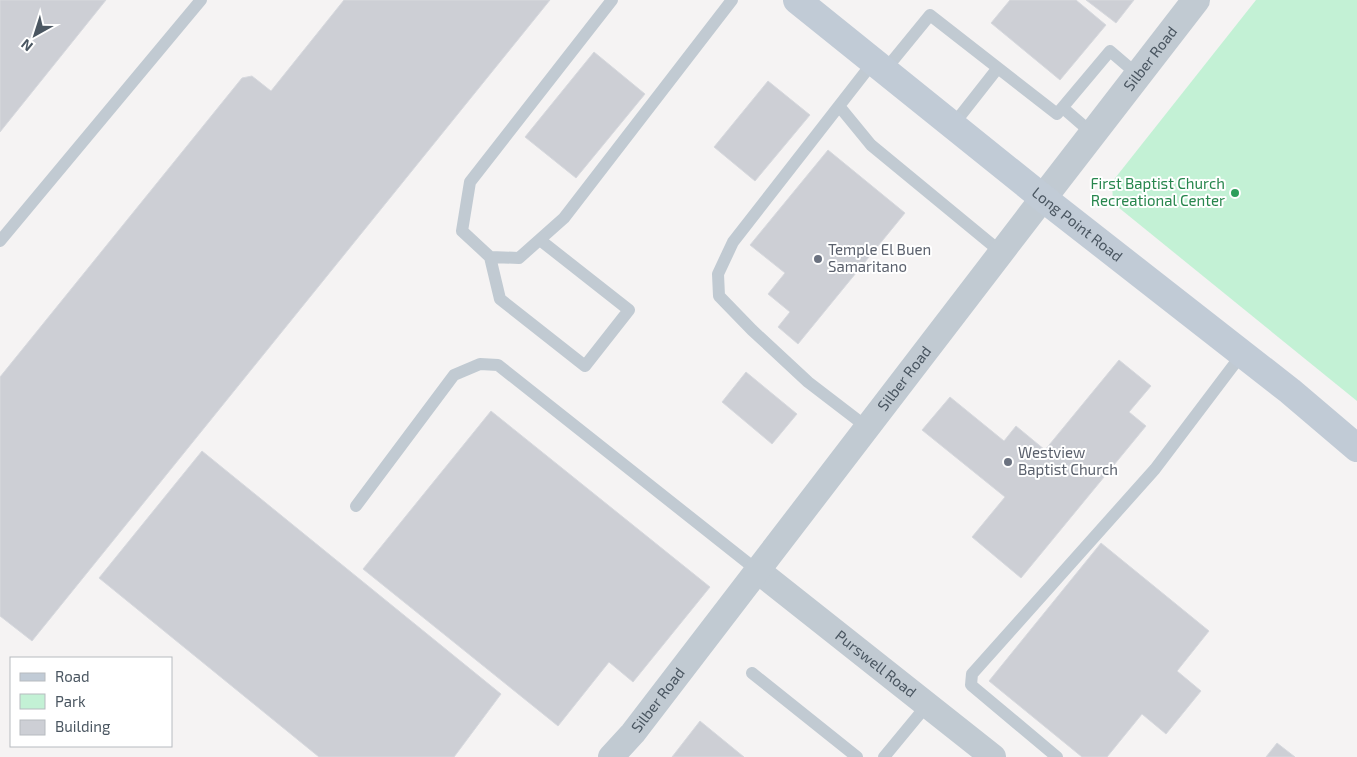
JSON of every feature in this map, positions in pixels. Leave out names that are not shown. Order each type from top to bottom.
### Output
[{"type":"main road","name":"Long Point Road","points":[[797,0],[1043,198],[1242,354],[1357,448]]},
{"type":"street","name":"Silber Road","points":[[611,757],[633,734],[1196,0]]},
{"type":"street","name":"Purswell Road","points":[[758,571],[993,757]]},
{"type":"lane","points":[[0,241],[201,0]]},
{"type":"lane","points":[[540,240],[629,310],[585,366],[500,299],[490,257],[462,231],[470,182],[612,0]]},
{"type":"lane","points":[[490,257],[519,258],[564,218],[732,0]]},
{"type":"lane","points":[[868,428],[808,382],[752,330],[719,296],[718,274],[734,242],[839,106],[930,15],[1057,114],[1110,51],[1138,75]]},
{"type":"lane","points":[[953,125],[997,69]]},
{"type":"lane","points":[[839,106],[871,145],[1002,253]]},
{"type":"lane","points":[[1063,108],[1093,134]]},
{"type":"lane","points":[[1057,757],[971,685],[972,674],[1155,469],[1242,354]]},
{"type":"lane","points":[[356,506],[454,375],[480,364],[498,365],[758,571]]},
{"type":"lane","points":[[752,673],[857,757]]},
{"type":"lane","points":[[884,757],[927,705]]},
{"type":"green space","name":"First Baptist Church Recreational Center","points":[[1256,0],[1357,0],[1357,401],[1113,203],[1112,182]]},
{"type":"building","points":[[0,0],[106,0],[0,132]]},
{"type":"building","points":[[344,0],[550,0],[32,641],[0,616],[0,377],[242,78],[252,76],[271,91]]},
{"type":"building","points":[[1010,0],[1076,0],[1106,25],[1060,80],[991,23]]},
{"type":"building","points":[[1086,0],[1134,0],[1116,23]]},
{"type":"building","points":[[594,52],[645,94],[576,178],[525,137]]},
{"type":"building","points":[[768,81],[810,115],[755,181],[714,147]]},
{"type":"building","name":"Temple El Buen Samaritano","points":[[828,150],[905,213],[798,344],[778,327],[790,312],[768,294],[785,273],[750,245]]},
{"type":"building","points":[[1119,360],[1151,386],[1129,412],[1146,426],[1021,578],[972,537],[1005,497],[922,430],[950,397],[1004,441],[1016,426],[1045,450]]},
{"type":"building","points":[[746,372],[797,414],[772,444],[722,402]]},
{"type":"building","points":[[491,411],[710,587],[633,682],[609,662],[558,726],[363,569]]},
{"type":"building","points":[[202,451],[501,694],[454,757],[319,757],[99,578]]},
{"type":"building","points":[[1101,543],[1209,631],[1177,671],[1201,691],[1166,734],[1142,714],[1107,757],[1082,757],[989,681]]},
{"type":"building","points":[[700,721],[744,757],[672,757]]},
{"type":"building","points":[[1277,743],[1295,757],[1266,757]]},
{"type":"place","name":"First Baptist Church Recreational Center","points":[[1235,193]]},
{"type":"place","name":"Temple El Buen Samaritano","points":[[818,259]]},
{"type":"place","name":"Westview Baptist Church","points":[[1008,462]]}]
